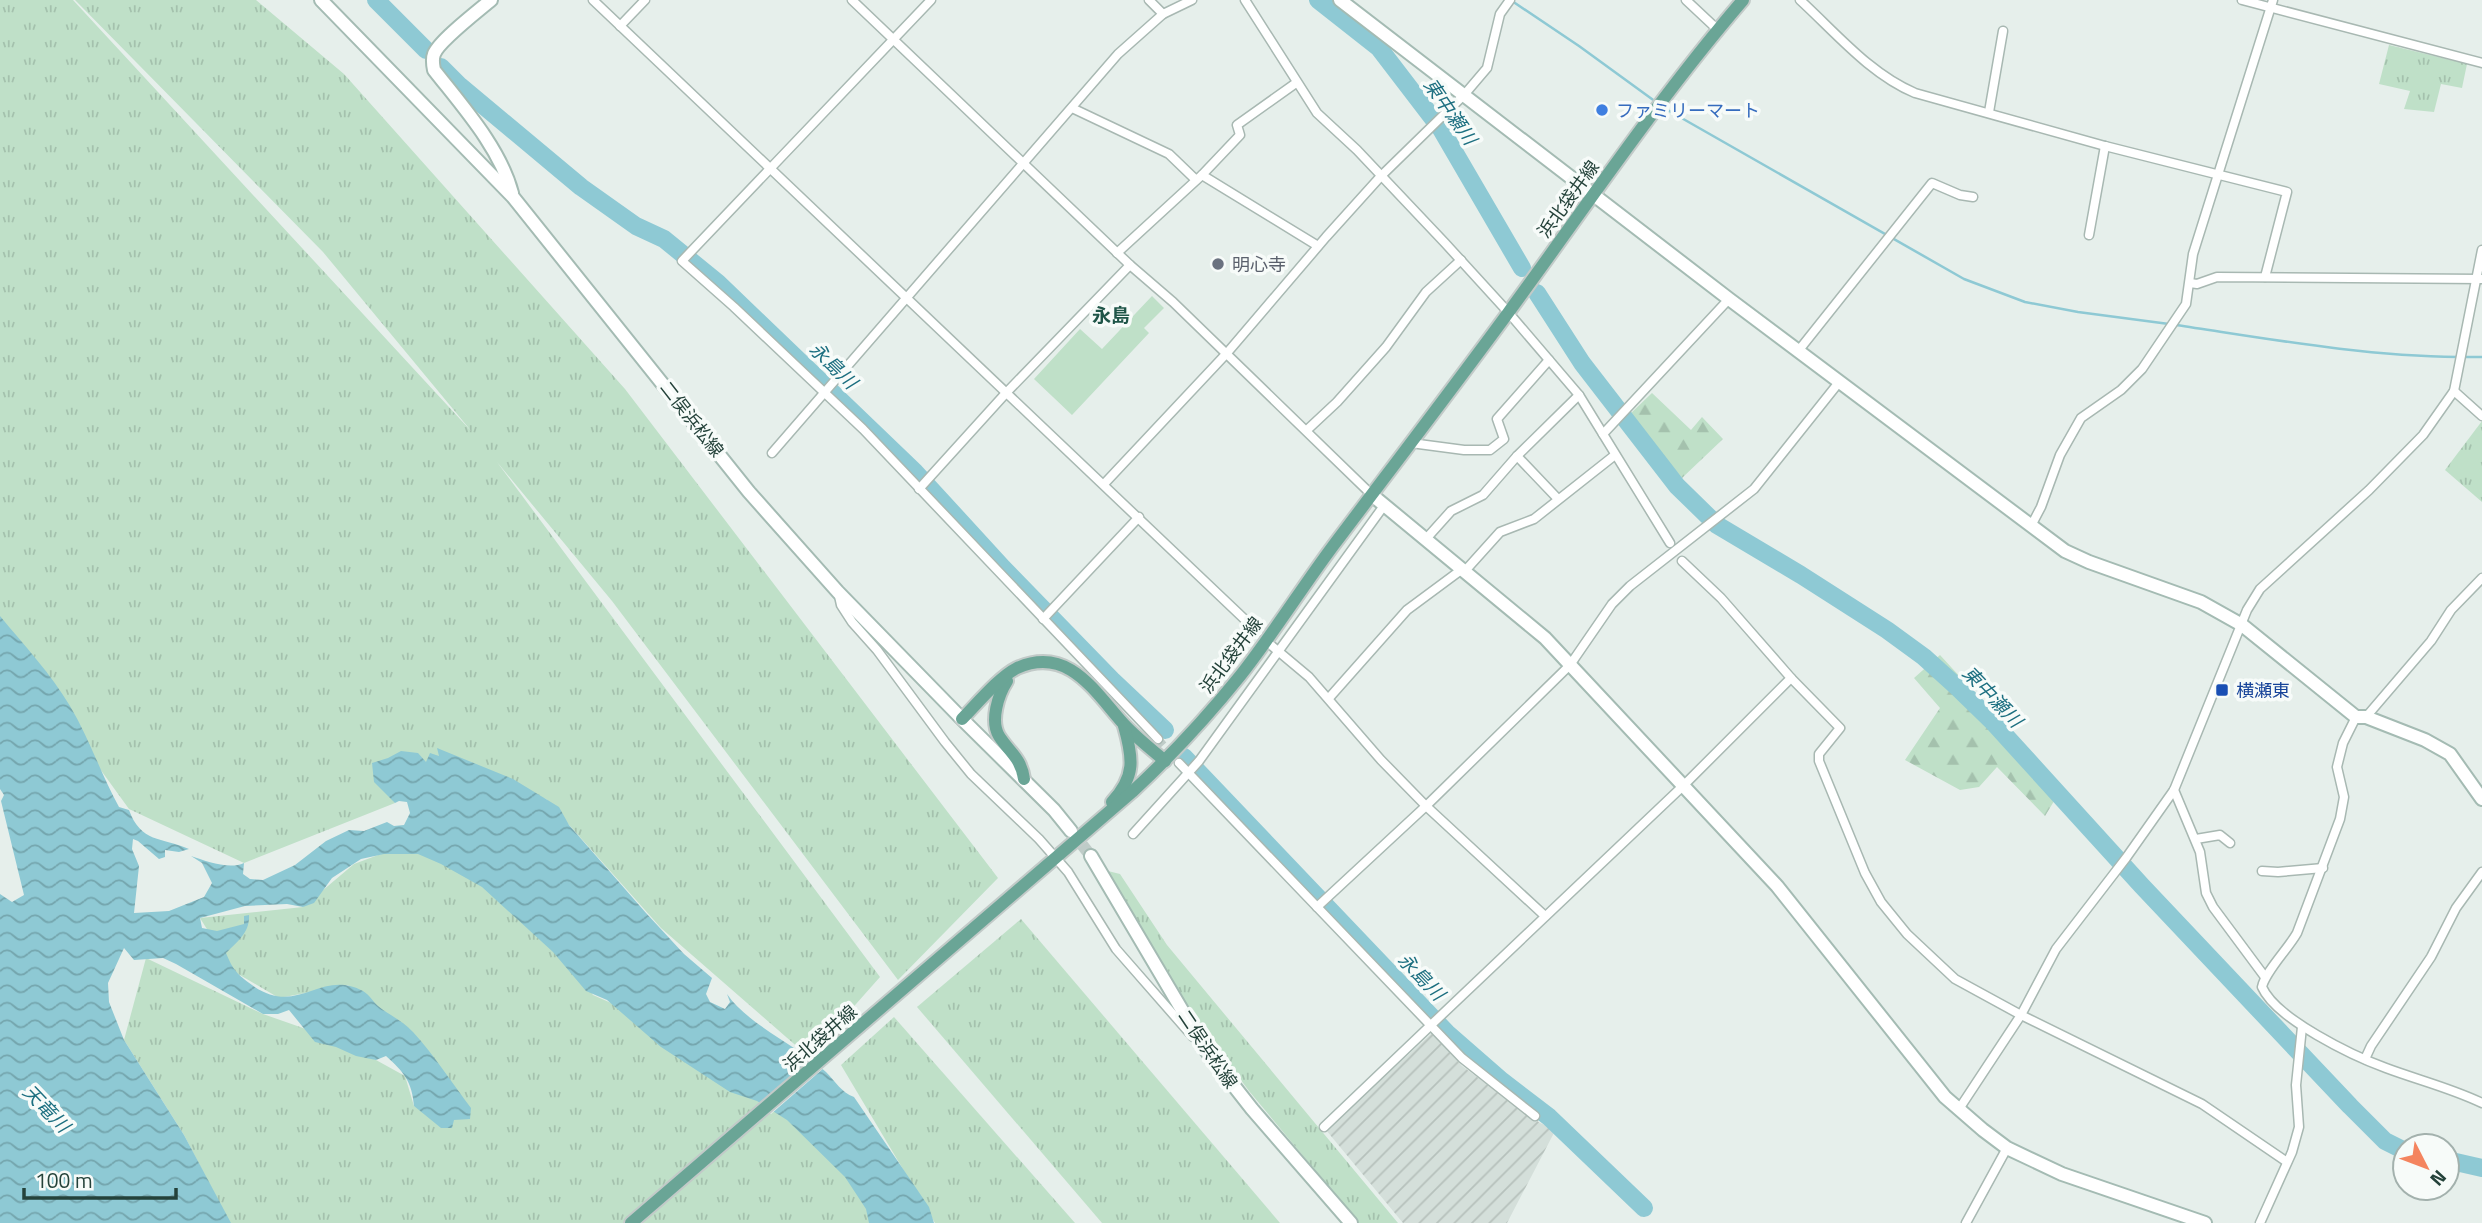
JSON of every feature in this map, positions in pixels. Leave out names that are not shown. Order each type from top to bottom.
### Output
[{"type":"main road","name":"浜北袋井線","points":[[631,1223],[1165,761],[1241,675],[1594,193],[1743,0]]},
{"type":"main road","points":[[961,719],[1014,669],[1034,662],[1063,665],[1084,679],[1124,724],[1165,761]]},
{"type":"main road","points":[[1014,669],[1000,692],[996,714],[997,733],[1022,765],[1024,779]]},
{"type":"main road","points":[[1091,826],[1118,796],[1130,775],[1132,758],[1124,724]]},
{"type":"street","name":"二俣浜松線","points":[[321,0],[513,197],[749,492],[838,592],[961,719],[1024,779],[1071,831]]},
{"type":"street","points":[[491,0],[443,42],[434,52],[433,63],[434,70],[481,132],[507,175],[513,197]]},
{"type":"street","points":[[593,0],[1258,632]]},
{"type":"street","points":[[620,26],[645,0]]},
{"type":"street","points":[[852,0],[1130,265],[1227,353],[1383,507],[1545,638],[1777,886],[1945,1097],[2007,1148],[2062,1174],[2205,1223]]},
{"type":"street","points":[[931,0],[682,261],[863,429],[1158,739]]},
{"type":"street","points":[[1149,0],[1163,14]]},
{"type":"street","points":[[772,453],[1118,54],[1163,14],[1192,0]]},
{"type":"street","points":[[1245,0],[1317,113],[1357,150],[1461,260],[1579,396],[1670,543]]},
{"type":"street","points":[[1341,0],[1730,299],[2065,551],[2202,602],[2242,625],[2361,717],[2425,740],[2450,754],[2482,799]]},
{"type":"street","points":[[1686,0],[1718,30]]},
{"type":"street","points":[[1800,0],[1878,71],[1895,84],[1915,93],[2105,146],[2287,192],[2265,277]]},
{"type":"street","points":[[2242,0],[2272,4],[2482,63]]},
{"type":"street","points":[[1104,484],[1227,353],[1381,176],[1464,95],[1487,68],[1500,14],[1508,3]]},
{"type":"street","points":[[2031,526],[2060,455],[2081,418],[2122,390],[2142,369],[2186,304],[2193,254],[2272,4]]},
{"type":"street","points":[[1989,112],[2003,31]]},
{"type":"street","points":[[1118,253],[1240,135],[1237,125],[1296,83]]},
{"type":"street","points":[[1073,108],[1169,154],[1199,177],[1318,246]]},
{"type":"street","points":[[2089,236],[2105,146]]},
{"type":"street","points":[[1800,350],[1931,183],[1960,195],[1973,197]]},
{"type":"street","points":[[1959,1109],[2021,1016],[2056,949],[2174,790],[2247,610],[2260,589],[2369,490],[2423,435],[2454,391],[2479,279],[2482,250]]},
{"type":"street","points":[[1307,430],[1337,402],[1386,347],[1426,292],[1461,260]]},
{"type":"street","points":[[919,489],[1006,393],[1130,265]]},
{"type":"street","points":[[2190,283],[2197,284],[2217,277],[2479,279]]},
{"type":"street","points":[[1603,435],[1730,299]]},
{"type":"street","points":[[1411,443],[1464,450],[1490,450],[1504,439],[1497,419],[1549,360]]},
{"type":"street","points":[[1320,904],[1426,806],[1570,664],[1612,604],[1630,586],[1754,489],[1840,381]]},
{"type":"street","points":[[2454,391],[2482,416]]},
{"type":"street","points":[[1425,540],[1451,511],[1483,495],[1517,456],[1579,396]]},
{"type":"street","points":[[1329,698],[1395,622],[1463,571],[1500,532],[1534,519],[1615,455]]},
{"type":"street","points":[[1517,456],[1558,499]]},
{"type":"street","points":[[1133,834],[1199,761],[1275,649],[1383,507]]},
{"type":"street","points":[[1043,619],[1139,517]]},
{"type":"street","points":[[1682,561],[1721,598],[1840,729],[1819,754],[1819,761],[1865,873],[1881,902],[1907,934],[1955,979],[2021,1016],[2202,1104],[2287,1162]]},
{"type":"street","points":[[2482,578],[2451,610],[2425,649],[2361,717],[2339,753],[2337,766],[2343,792],[2342,808],[2323,868],[2297,933],[2287,951],[2265,977],[2262,987],[2265,996],[2302,1027],[2385,1068],[2482,1103]]},
{"type":"street","points":[[838,592],[841,605],[852,622],[877,650],[945,742],[971,774],[1039,839],[1068,872],[1116,948],[1205,1049]]},
{"type":"street","points":[[1275,649],[1309,677],[1381,760],[1426,806],[1545,916]]},
{"type":"street","points":[[1324,1127],[1684,785],[1791,678]]},
{"type":"street","points":[[1179,763],[1320,904],[1462,1058],[1535,1116]]},
{"type":"street","points":[[2174,790],[2196,839],[2206,893],[2213,907],[2265,977]]},
{"type":"street","points":[[2196,839],[2220,835],[2230,843]]},
{"type":"street","name":"二俣浜松線","points":[[1091,856],[1205,1049],[1252,1109],[1351,1223]]},
{"type":"street","points":[[2262,870],[2278,872],[2323,868]]},
{"type":"street","points":[[2365,1059],[2431,957],[2456,908],[2482,872]]},
{"type":"street","points":[[2260,1223],[2287,1162],[2299,1126],[2296,1085],[2302,1027]]},
{"type":"street","points":[[1966,1223],[2007,1148]]},
{"type":"shaded area","points":[[1432,1033],[1462,1066],[1540,1123],[1556,1129],[1507,1223],[1403,1223],[1326,1130]]},
{"type":"green space","points":[[0,0],[73,0],[472,432],[323,252],[75,0],[256,0],[344,74],[625,389],[998,878],[898,980],[612,601],[497,462],[880,977],[809,1057],[661,928],[546,799],[372,764],[395,803],[244,863],[129,809],[0,631]]},
{"type":"green space","points":[[2389,45],[2467,64],[2462,88],[2441,84],[2434,112],[2404,109],[2410,91],[2379,84]]},
{"type":"green space","points":[[1152,296],[1164,308],[1144,328],[1149,333],[1072,415],[1034,379],[1080,329],[1102,349]]},
{"type":"green space","points":[[1652,393],[1691,430],[1702,417],[1723,439],[1682,478],[1629,415]]},
{"type":"green space","points":[[2482,421],[2482,502],[2445,470]]},
{"type":"green space","points":[[1940,655],[2062,788],[2045,816],[1997,767],[1979,787],[1960,790],[1905,760],[1940,708],[1914,678]]},
{"type":"green space","points":[[413,842],[531,901],[593,995],[756,1067],[862,1177],[880,1223],[230,1223],[184,1135],[124,1040],[146,958],[263,1014],[303,1028],[376,1060],[405,1076],[414,1106],[454,1120],[348,985],[279,998],[233,971],[200,918],[303,907],[354,864]]},
{"type":"green space","points":[[1104,870],[1120,874],[1167,945],[1398,1223],[1359,1223],[1249,1091],[1197,1021]]},
{"type":"green space","points":[[1021,919],[1280,1223],[1102,1223],[917,1007]]},
{"type":"green space","points":[[894,1017],[1075,1223],[935,1223],[841,1065]]},
{"type":"water","name":"天竜川","points":[[0,616],[63,694],[119,807],[129,810],[134,821],[146,834],[189,849],[179,852],[165,850],[165,857],[159,859],[133,839],[132,849],[139,866],[134,913],[169,911],[204,897],[212,883],[202,863],[191,856],[225,865],[244,863],[243,874],[250,879],[263,880],[295,865],[326,841],[349,830],[364,831],[387,822],[394,826],[404,825],[410,813],[407,802],[395,803],[374,782],[372,763],[401,751],[418,753],[426,762],[430,753],[439,756],[437,748],[513,779],[559,807],[569,825],[646,913],[684,954],[712,978],[706,994],[710,1002],[725,1009],[730,1002],[727,994],[747,1015],[814,1062],[842,1090],[854,1097],[929,1207],[934,1223],[869,1223],[866,1209],[845,1177],[787,1120],[757,1101],[730,1092],[661,1047],[607,1000],[586,991],[553,952],[482,887],[418,854],[384,854],[361,859],[332,878],[314,903],[303,907],[287,904],[245,906],[200,918],[202,928],[217,931],[244,924],[244,916],[249,915],[245,931],[226,953],[239,975],[268,994],[283,997],[334,985],[348,985],[363,991],[421,1041],[471,1108],[470,1119],[454,1120],[452,1128],[441,1128],[414,1106],[406,1078],[386,1056],[376,1060],[315,1042],[289,1010],[278,1014],[263,1014],[176,964],[163,958],[134,960],[124,948],[108,983],[109,1002],[124,1040],[184,1135],[231,1223],[0,1223],[0,894],[12,902],[24,895],[1,801],[4,795],[0,789]]},
{"type":"pier","points":[[813,1057],[825,1067],[771,1114],[757,1105]]},
{"type":"waterway","name":"永島川","points":[[376,0],[426,50]]},
{"type":"waterway","name":"東中瀬川","points":[[1318,0],[1379,48],[1441,129],[1522,268]]},
{"type":"waterway","points":[[1512,1],[1656,102]]},
{"type":"waterway","name":"永島川","points":[[441,67],[581,187],[636,226],[664,239],[718,283],[915,472],[1003,568],[1112,680],[1165,730]]},
{"type":"waterway","points":[[1664,108],[1964,279],[2025,302],[2169,324]]},
{"type":"waterway","name":"東中瀬川","points":[[1537,293],[1582,363],[1677,486],[1717,525],[1887,630],[1924,657],[1956,686],[1992,721],[2142,886],[2350,1106],[2391,1144]]},
{"type":"waterway","points":[[2176,325],[2387,354],[2458,357]]},
{"type":"waterway","points":[[2464,357],[2482,357]]},
{"type":"waterway","name":"永島川","points":[[1184,757],[1447,1033],[1549,1117],[1644,1208]]},
{"type":"waterway","name":"東中瀬川","points":[[2461,1163],[2482,1168]]},
{"type":"tunnel","points":[[1158,739],[1179,763]]},
{"type":"tunnel","points":[[1071,831],[1091,856]]},
{"type":"place","name":"ファミリーマート","points":[[1602,110]]},
{"type":"place","name":"明心寺","points":[[1218,264]]},
{"type":"place","name":"横瀬東","points":[[2222,690]]},
{"type":"district","name":"永島","points":[[1111,314]]}]
